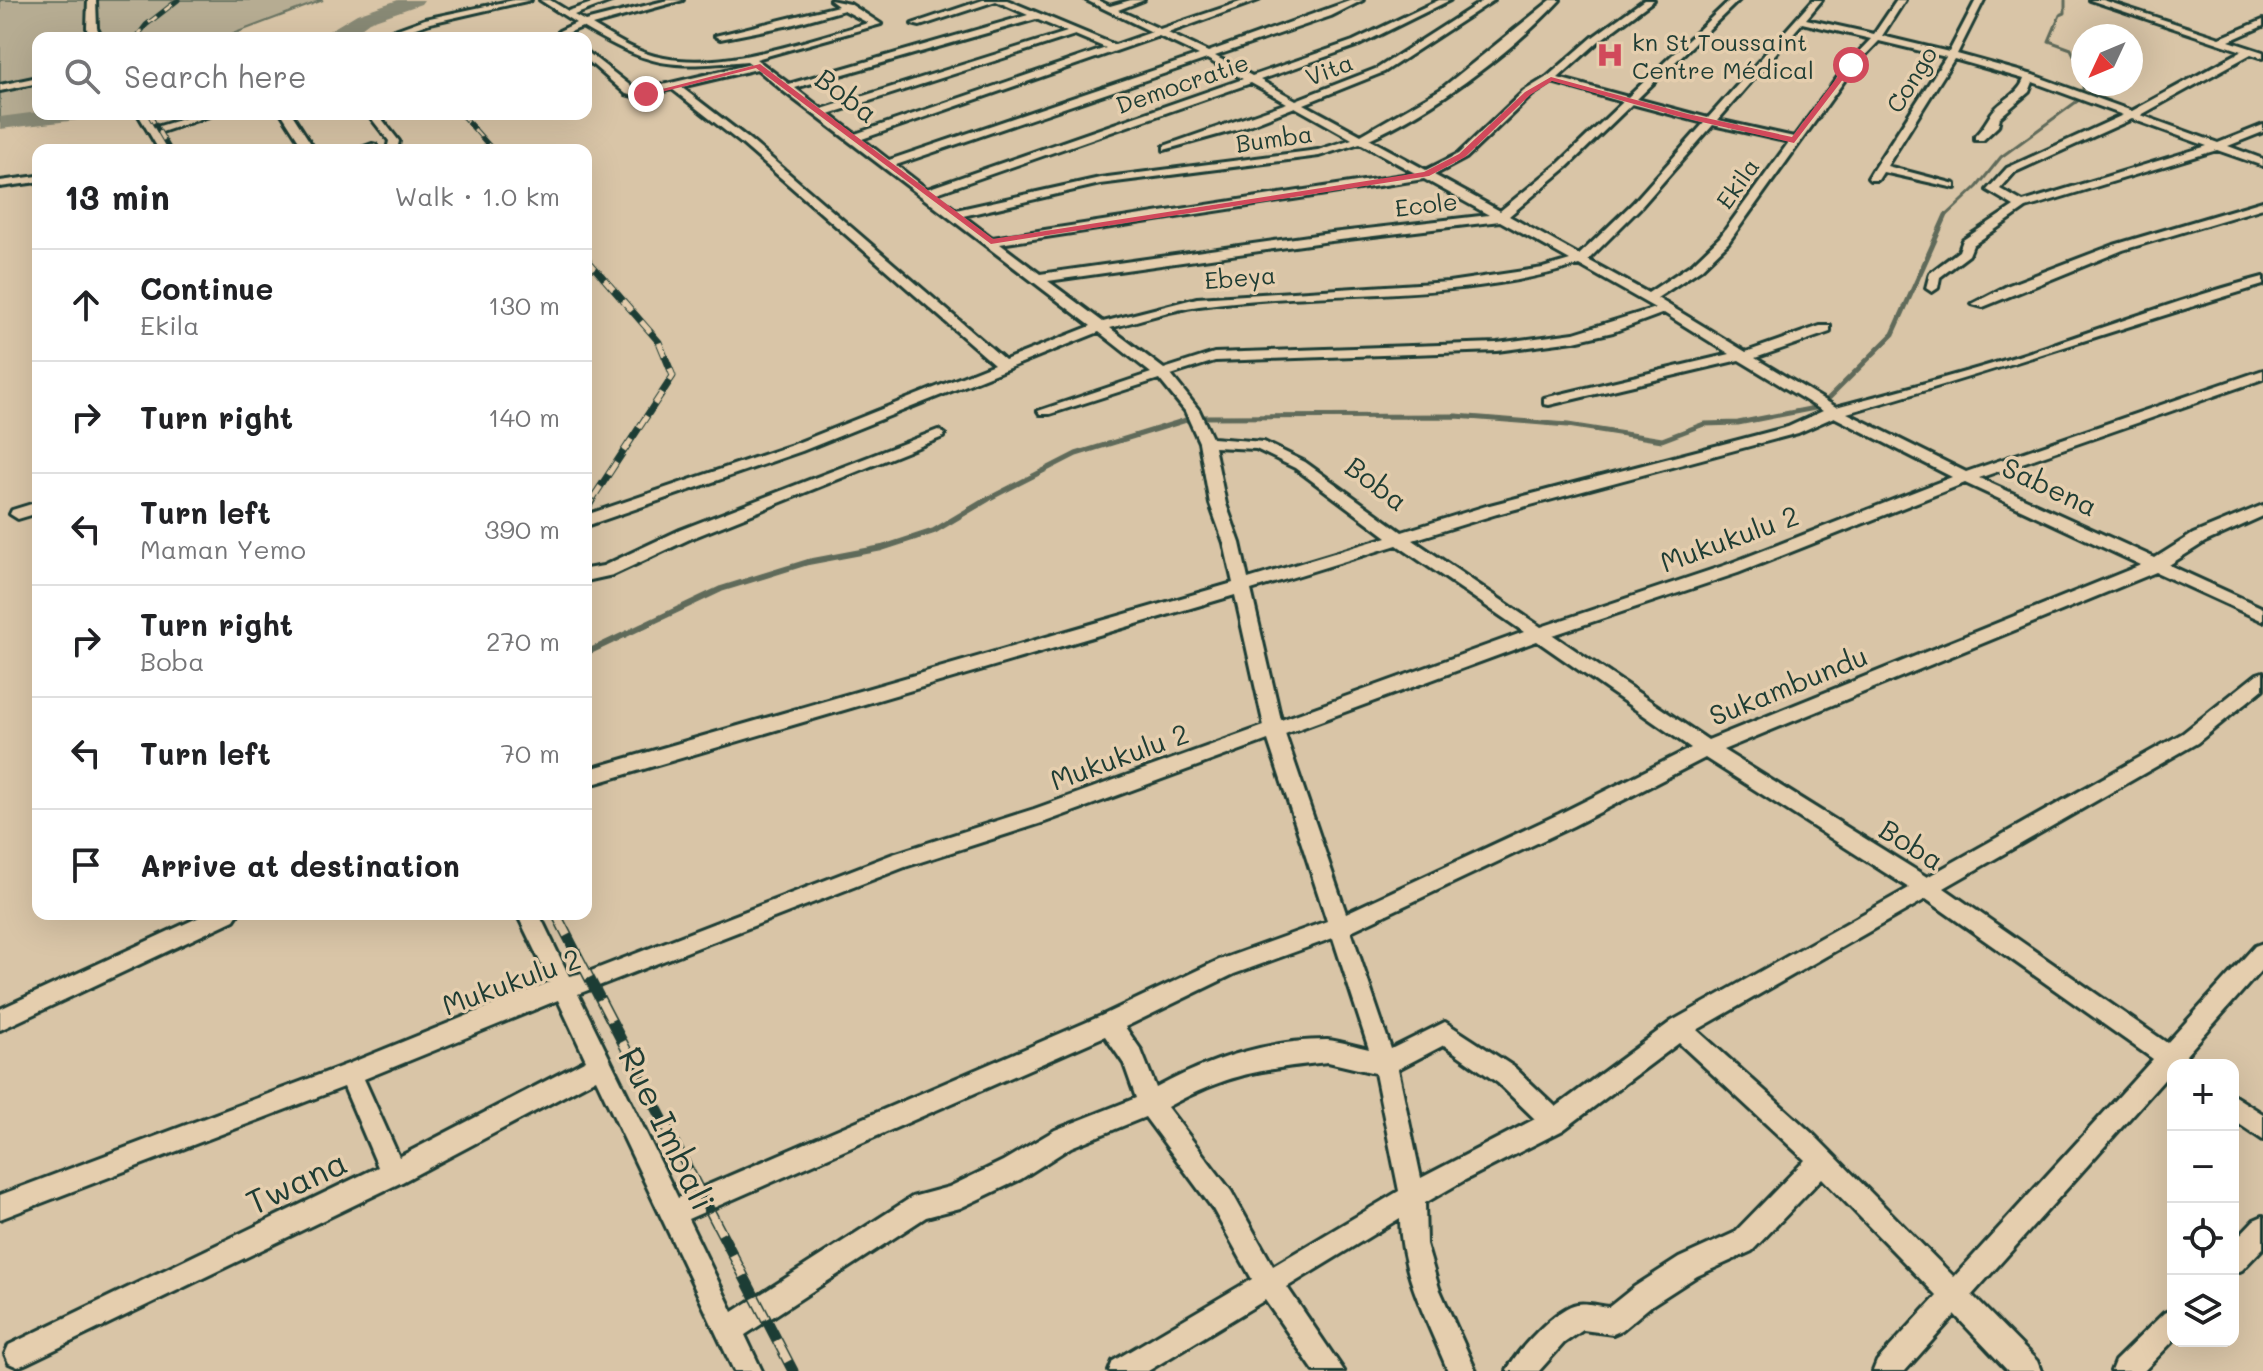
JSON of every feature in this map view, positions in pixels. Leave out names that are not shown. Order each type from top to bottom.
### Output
[{"type":"street","points":[[92,0],[94,32]]},
{"type":"street","points":[[396,32],[428,21],[527,0]]},
{"type":"street","points":[[544,0],[582,23],[659,60],[753,62]]},
{"type":"street","points":[[567,14],[610,0]]},
{"type":"street","points":[[564,32],[582,23],[679,0]]},
{"type":"street","points":[[592,59],[630,92],[646,94],[876,24],[834,0]]},
{"type":"street","points":[[917,24],[992,0]]},
{"type":"street","points":[[999,0],[1116,49]]},
{"type":"street","name":"Sabena","points":[[1090,0],[1207,55],[1581,260],[1834,412],[1952,471],[1969,476],[2263,615]]},
{"type":"street","points":[[1110,9],[1140,0]]},
{"type":"street","points":[[854,138],[1255,0]]},
{"type":"street","points":[[889,164],[1328,14],[1359,0]]},
{"type":"street","name":"Democratie","points":[[926,193],[1383,32],[1446,0]]},
{"type":"street","name":"Vita","points":[[1168,148],[1381,70],[1490,0]]},
{"type":"street","name":"Bumba","points":[[955,214],[1100,181],[1319,153],[1361,141],[1389,126],[1493,53],[1556,0]]},
{"type":"street","points":[[991,242],[1426,175],[1462,156],[1528,93],[1551,79],[1596,39],[1650,0]]},
{"type":"street","name":"Ecole","points":[[1040,278],[1323,238],[1500,217],[1563,165],[1735,0]]},
{"type":"street","name":"Ebeya","points":[[592,519],[797,448],[1103,326],[1197,302],[1449,286],[1523,275],[1581,260],[1606,239],[1818,0]]},
{"type":"street","name":"Ekila","points":[[1648,298],[1711,254],[1851,65],[1876,39],[1901,0]]},
{"type":"street","name":"Congo","points":[[1951,186],[1877,173],[1951,55],[1980,0]]},
{"type":"street","points":[[2094,0],[2263,55]]},
{"type":"street","points":[[2116,7],[2132,4]]},
{"type":"street","points":[[720,36],[790,22],[847,6]]},
{"type":"street","points":[[786,88],[1036,16]]},
{"type":"street","points":[[1800,20],[1951,55],[2029,77],[2263,163]]},
{"type":"street","points":[[2223,40],[2263,23]]},
{"type":"street","points":[[821,113],[1073,33]]},
{"type":"street","points":[[2022,206],[1993,190],[2011,170],[2134,114],[2250,51]]},
{"type":"street","name":"Boba","points":[[753,62],[1162,374],[1192,410],[1206,442],[1259,445],[1325,481],[1399,538],[1706,749],[1928,889],[2171,1059]]},
{"type":"street","points":[[1979,138],[1994,124],[1995,116],[2025,90],[2029,77]]},
{"type":"street","points":[[1551,79],[1794,140]]},
{"type":"street","points":[[0,88],[32,81]]},
{"type":"street","points":[[674,86],[746,142],[1003,365]]},
{"type":"street","points":[[147,120],[161,144]]},
{"type":"street","points":[[155,131],[191,120]]},
{"type":"street","points":[[291,120],[306,144]]},
{"type":"street","points":[[378,120],[393,144]]},
{"type":"street","points":[[1932,288],[1934,276],[1965,252],[1967,243],[2022,206],[2219,146],[2263,128]]},
{"type":"street","points":[[0,184],[32,180]]},
{"type":"street","points":[[1978,304],[2112,247],[2183,224],[2263,204]]},
{"type":"street","points":[[592,776],[1492,510],[1793,430],[1834,412],[1954,379],[2052,349],[2121,323],[2263,281]]},
{"type":"street","points":[[1045,411],[1214,357],[1452,351],[1537,343],[1608,329],[1664,309]]},
{"type":"street","points":[[1549,401],[1743,356],[1825,329]]},
{"type":"street","name":"Mukukulu 2","points":[[0,1207],[350,1074],[561,988],[592,981],[900,860],[1038,816],[1538,634],[1732,569],[1969,476],[2263,374]]},
{"type":"street","points":[[592,574],[607,571],[686,534],[938,434]]},
{"type":"street","points":[[1206,442],[1218,504],[1232,543],[1274,729],[1385,1064],[1413,1198],[1413,1244],[1427,1290],[1462,1371]]},
{"type":"street","points":[[18,514],[32,509]]},
{"type":"street","name":"Sukambundu","points":[[672,1213],[1109,1023],[1227,967],[1340,926],[1566,820],[1706,749],[2157,565],[2199,538],[2263,510]]},
{"type":"street","points":[[1123,1371],[1456,1171],[1555,1122],[1680,1028],[2190,738],[2263,679]]},
{"type":"street","points":[[0,1020],[214,920]]},
{"type":"street","name":"Rue Imbali","points":[[531,920],[748,1371]]},
{"type":"street","points":[[2176,1059],[2263,953]]},
{"type":"street","points":[[1109,1023],[1133,1058],[1150,1104],[1222,1200],[1268,1282],[1330,1371]]},
{"type":"street","points":[[1680,1028],[1709,1061],[1822,1160],[2027,1371]]},
{"type":"street","points":[[729,1330],[921,1206],[951,1199],[1012,1170],[1063,1138],[1150,1104],[1198,1077],[1257,1059],[1328,1051],[1385,1064],[1445,1033],[1506,1075],[1555,1122]]},
{"type":"street","name":"Twana","points":[[18,1354],[393,1173],[599,1065]]},
{"type":"street","points":[[1887,1371],[2167,1069]]},
{"type":"street","points":[[350,1074],[393,1173]]},
{"type":"street","points":[[2239,1110],[2263,1128]]},
{"type":"street","points":[[1521,1371],[1555,1334],[1579,1316],[1613,1321],[1643,1296],[1688,1267],[1743,1242],[1822,1160]]},
{"type":"street","points":[[2239,1255],[2263,1229]]},
{"type":"street","points":[[2125,1371],[2167,1328]]},
{"type":"shaded area","points":[[0,0],[323,0],[238,32],[32,32],[32,117],[0,121]]},
{"type":"waterway","points":[[344,32],[363,18],[415,0]]},
{"type":"waterway","points":[[2065,0],[2065,13],[2060,15],[2049,41],[2071,49]]},
{"type":"waterway","points":[[1945,217],[1977,187],[2001,157],[2083,96]]},
{"type":"waterway","points":[[0,123],[32,119]]},
{"type":"waterway","points":[[984,501],[1076,454],[1196,417],[1456,416],[1568,425],[1662,440],[1704,424],[1738,423],[1820,407],[1893,334],[1945,217]]},
{"type":"waterway","points":[[592,650],[721,589],[808,562],[882,548],[934,531],[988,499]]},
{"type":"railway","points":[[141,32],[178,0]]},
{"type":"railway","points":[[152,120],[166,144]]},
{"type":"railway","points":[[466,120],[488,144]]},
{"type":"railway","points":[[592,265],[659,342],[673,376],[592,499]]},
{"type":"railway","points":[[559,920],[793,1371]]},
{"type":"place","name":"kn St Toussaint Centre Médical","points":[[1610,55]]},
{"type":"route","points":[[646,94],[757,66],[991,242],[1089,224],[1426,175],[1462,156],[1528,93],[1551,79],[1687,116],[1794,140],[1851,65]]}]
